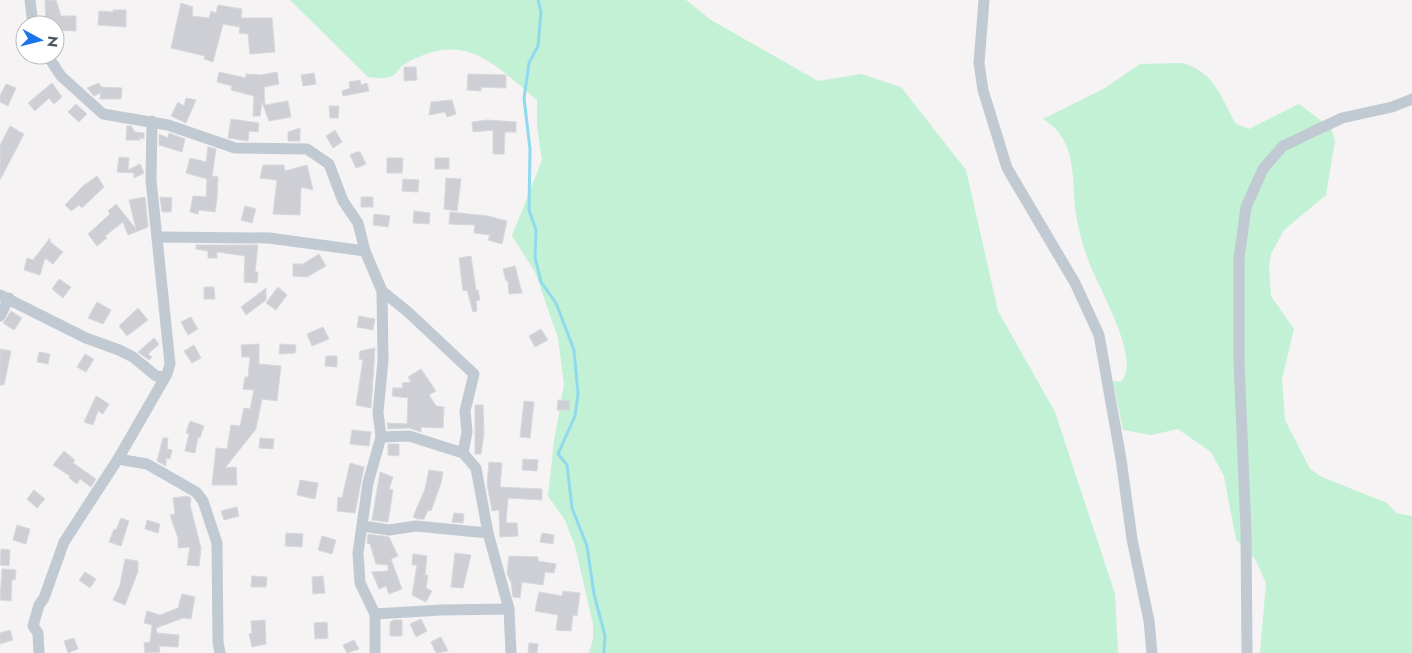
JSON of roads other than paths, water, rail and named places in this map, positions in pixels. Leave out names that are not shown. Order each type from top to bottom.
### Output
[{"type":"street","points":[[30,0],[32,15]]},
{"type":"street","points":[[984,0],[980,72],[983,90],[1007,168],[1075,283],[1099,335],[1122,459],[1132,539],[1148,621],[1152,653]]},
{"type":"street","points":[[54,65],[61,76],[103,114],[152,121],[235,148],[308,149],[328,164],[343,201],[358,223],[365,251],[382,291],[383,361],[378,412],[381,437],[368,483],[358,553],[360,583],[375,614],[375,653]]},
{"type":"street","points":[[1247,653],[1246,531],[1239,361],[1240,259],[1246,208],[1263,169],[1283,146],[1342,118],[1392,107],[1412,98]]},
{"type":"street","points":[[39,653],[38,633],[33,626],[64,542],[118,459],[164,377],[170,357],[162,306],[151,180],[152,121]]},
{"type":"street","points":[[157,237],[268,238],[365,251]]},
{"type":"street","points":[[382,291],[408,312],[474,374],[465,411],[467,432],[463,453]]},
{"type":"street","points":[[0,316],[5,296],[86,338],[119,350],[132,357],[156,376],[164,377]]},
{"type":"street","points":[[381,437],[410,436],[463,453],[476,468],[488,533],[509,609],[511,653]]},
{"type":"street","points":[[118,459],[147,464],[196,492],[203,500],[217,543],[218,642],[220,653]]},
{"type":"street","points":[[363,526],[389,530],[416,526],[488,533]]},
{"type":"street","points":[[375,614],[441,610],[509,609]]},
{"type":"waterway","points":[[538,0],[541,12],[538,46],[529,63],[524,98],[530,149],[529,210],[536,230],[535,257],[541,282],[556,303],[574,350],[578,394],[575,416],[558,454],[567,465],[572,508],[587,546],[594,594],[605,636],[604,653]]}]
